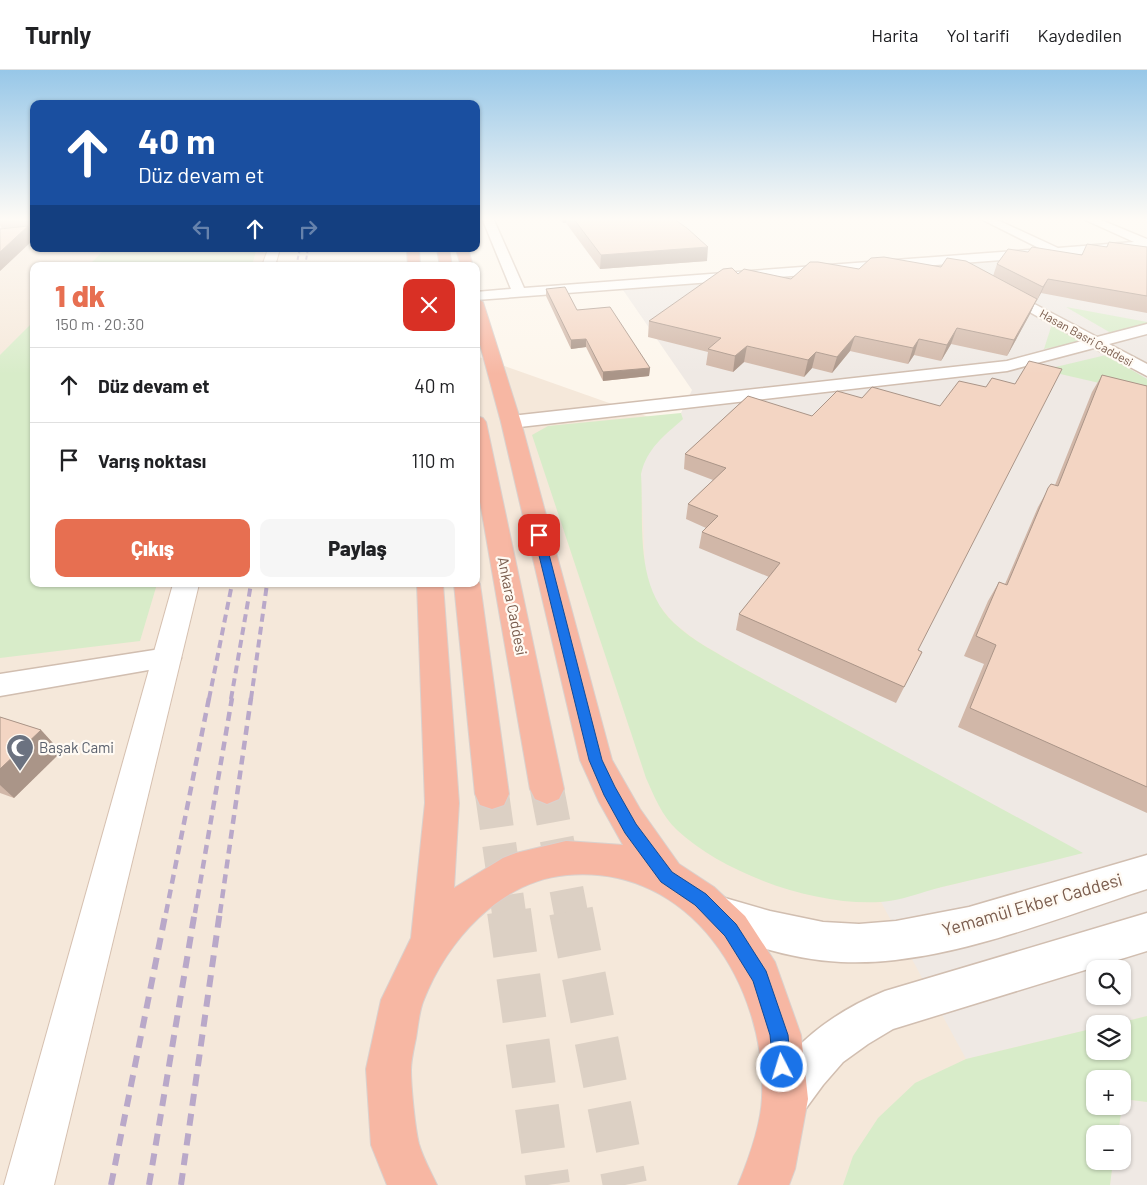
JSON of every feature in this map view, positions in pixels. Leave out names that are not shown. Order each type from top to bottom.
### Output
[{"type":"highway","points":[[480,316],[511,422],[596,760],[609,791],[630,828],[666,877]]},
{"type":"highway","name":"Ankara Caddesi","points":[[480,443],[547,789]]},
{"type":"highway","points":[[430,587],[442,803],[431,942]]},
{"type":"highway","points":[[467,587],[492,794]]},
{"type":"highway","points":[[412,1185],[395,1145],[388,1069],[402,1000],[431,942],[470,899],[516,871],[566,858],[617,860],[666,877],[700,900],[731,930],[760,977],[779,1035],[785,1099],[768,1180]]},
{"type":"street","points":[[510,270],[520,293]]},
{"type":"street","points":[[480,296],[817,270]]},
{"type":"street","points":[[965,270],[972,274]]},
{"type":"street","name":"Hasan Basri Caddesi","points":[[987,283],[1147,371]]},
{"type":"street","points":[[511,422],[1007,366],[1147,329]]},
{"type":"street","points":[[29,1185],[185,587]]},
{"type":"street","points":[[0,685],[167,658]]},
{"type":"street","name":"Yemamül Ekber Caddesi","points":[[712,911],[760,928],[793,936],[824,941],[858,943],[955,929],[1147,872]]},
{"type":"street","points":[[785,1099],[807,1068],[832,1042],[854,1027],[886,1011],[1147,932]]},
{"type":"shaded area","points":[[0,270],[30,270],[30,587],[480,587],[480,357],[1147,593],[1147,1185],[0,1185]]},
{"type":"shaded area","points":[[872,270],[1147,270],[1147,1016],[1131,1020],[1131,1015],[1086,1015],[1086,1030],[966,1059],[881,902],[1082,853],[741,667],[697,641],[674,623],[658,604],[649,586],[645,565],[641,474],[644,460],[650,449],[682,419],[681,413],[692,390],[623,290]]},
{"type":"shaded area","points":[[1131,1100],[1147,1102],[1147,1185],[1110,1185],[1112,1170],[1131,1170],[1131,1125],[1119,1125],[1121,1115],[1131,1115]]},
{"type":"green space","points":[[1066,307],[1147,322],[1147,325],[1111,333]]},
{"type":"green space","points":[[1052,324],[1085,341],[1044,349]]},
{"type":"green space","points":[[30,325],[30,587],[156,587],[140,641],[0,658],[0,355]]},
{"type":"green space","points":[[1106,355],[1147,379],[1147,394],[1043,370]]},
{"type":"green space","points":[[681,413],[683,419],[652,450],[647,457],[641,474],[642,533],[647,572],[652,591],[661,608],[674,623],[681,630],[741,667],[1083,853],[895,900],[855,902],[827,899],[772,884],[719,860],[677,830],[659,805],[646,778],[532,435],[548,426]]},
{"type":"green space","points":[[1147,1016],[1147,1102],[1131,1100],[1131,1070],[1086,1070],[1086,1115],[1121,1115],[1119,1125],[1086,1125],[1086,1170],[1112,1170],[1110,1185],[843,1185],[853,1156],[878,1118],[915,1083],[966,1059],[1086,1030],[1086,1060],[1131,1060],[1131,1020]]},
{"type":"building","points":[[722,270],[734,270],[738,274],[743,270],[749,270],[791,279],[801,270],[983,270],[1037,299],[1014,340],[957,328],[947,345],[919,339],[913,348],[855,336],[837,357],[816,352],[808,360],[747,346],[735,356],[708,349],[721,338],[649,321]]},
{"type":"building","points":[[1009,270],[1147,270],[1147,296],[1048,279],[1043,287]]},
{"type":"building","points":[[565,287],[577,310],[610,307],[650,368],[603,372],[586,339],[571,340],[546,289]]},
{"type":"building","points":[[1029,361],[1062,369],[918,650],[922,652],[904,687],[739,614],[780,563],[702,532],[718,516],[688,504],[726,468],[685,454],[748,396],[812,416],[837,391],[862,398],[872,387],[940,406],[959,381],[986,387],[992,378],[1015,384]]},
{"type":"building","points":[[1102,375],[1147,386],[1147,787],[970,708],[996,645],[976,636],[999,582],[1007,585],[1048,488],[1051,484],[1058,486]]},
{"type":"building","points":[[0,717],[41,730],[0,769]]},
{"type":"tunnel","points":[[547,789],[571,913]]},
{"type":"tunnel","points":[[492,794],[509,913]]},
{"type":"tunnel","points":[[509,911],[548,1185]]},
{"type":"tunnel","points":[[571,911],[625,1185]]},
{"type":"railway","points":[[209,699],[231,587]]},
{"type":"railway","points":[[231,699],[250,587]]},
{"type":"railway","points":[[251,699],[267,587]]},
{"type":"railway","points":[[166,913],[209,698]]},
{"type":"railway","points":[[195,913],[232,698]]},
{"type":"railway","points":[[220,913],[251,698]]},
{"type":"railway","points":[[111,1185],[166,911]]},
{"type":"railway","points":[[149,1185],[195,911]]},
{"type":"railway","points":[[181,1185],[220,911]]},
{"type":"place","name":"Başak Cami","points":[[20,772]]},
{"type":"route","points":[[539,535],[596,760],[609,791],[630,828],[666,877],[700,900],[731,930],[760,977],[779,1035],[782,1067]]}]
